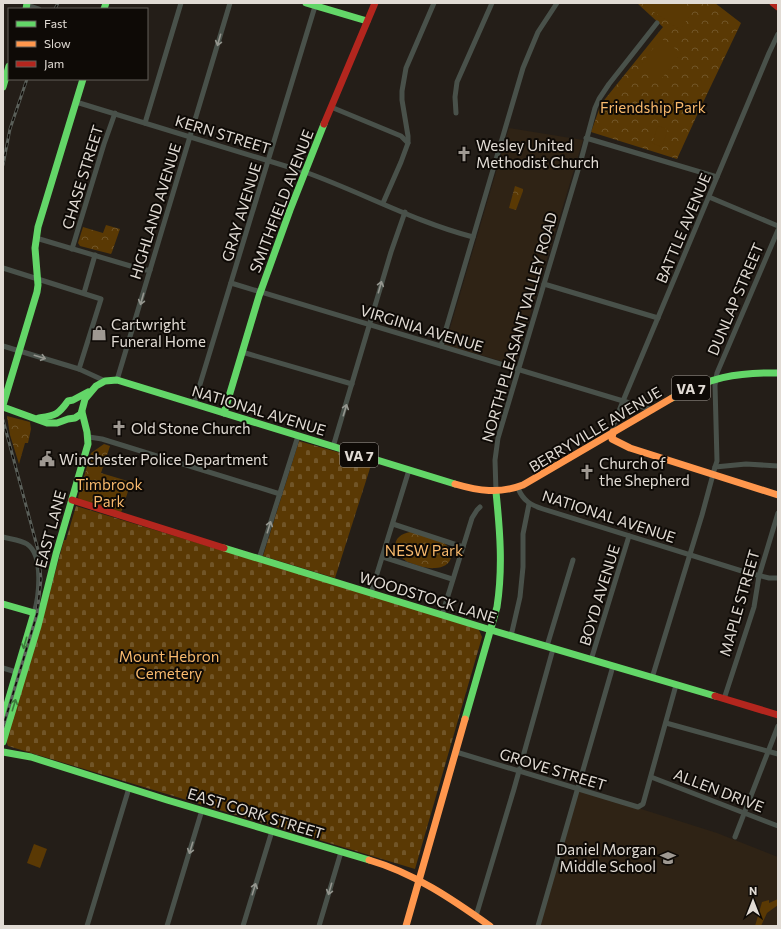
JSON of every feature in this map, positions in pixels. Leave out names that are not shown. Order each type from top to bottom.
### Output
[{"type":"street","points":[[145,123],[181,3]]},
{"type":"street","name":"HIGHLAND AVENUE","points":[[117,380],[230,3]]},
{"type":"street","points":[[306,3],[316,4],[367,21]]},
{"type":"street","name":"SMITHFIELD AVENUE","points":[[224,413],[260,292],[305,172],[374,3]]},
{"type":"street","points":[[383,203],[408,143],[402,100],[403,79],[409,58],[434,3]]},
{"type":"street","points":[[456,113],[455,97],[457,82],[492,3]]},
{"type":"street","points":[[440,346],[526,61],[538,32],[556,3]]},
{"type":"street","points":[[773,3],[778,7]]},
{"type":"street","name":"GRAY AVENUE","points":[[194,404],[316,4]]},
{"type":"street","name":"NORTH PLEASANT VALLEY ROAD","points":[[406,926],[491,630],[498,599],[501,568],[495,460],[498,438],[591,120],[599,99],[613,78],[657,23]]},
{"type":"street","name":"BATTLE AVENUE","points":[[613,432],[613,426],[623,400],[768,53],[778,34]]},
{"type":"street","points":[[3,84],[8,69]]},
{"type":"street","points":[[83,80],[38,226],[35,248],[38,279],[37,292],[3,406],[51,424],[79,416],[89,392]]},
{"type":"street","name":"KERN STREET","points":[[76,102],[305,172],[443,228],[473,237]]},
{"type":"street","points":[[331,107],[401,136],[408,143]]},
{"type":"street","name":"CHASE STREET","points":[[72,249],[115,113]]},
{"type":"street","points":[[586,138],[717,177]]},
{"type":"street","points":[[708,197],[778,226]]},
{"type":"street","points":[[333,447],[391,252],[405,212]]},
{"type":"street","name":"DUNLAP STREET","points":[[652,678],[690,555],[717,460],[715,399],[716,379],[778,230]]},
{"type":"street","points":[[36,238],[144,270],[150,270]]},
{"type":"street","points":[[84,293],[95,255]]},
{"type":"street","points":[[3,268],[101,299],[79,369]]},
{"type":"street","name":"VIRGINIA AVENUE","points":[[232,283],[653,410]]},
{"type":"street","points":[[544,284],[658,318]]},
{"type":"street","points":[[3,346],[79,369],[103,380],[89,392],[68,401],[64,408],[54,415],[45,418],[35,418]]},
{"type":"street","points":[[242,352],[352,384]]},
{"type":"street","name":"BERRYVILLE AVENUE","points":[[518,488],[684,391],[716,379],[741,373],[778,373]]},
{"type":"street","name":"VA 7","points":[[103,380],[117,380]]},
{"type":"street","name":"NATIONAL AVENUE","points":[[117,380],[473,489],[504,492],[518,488],[520,495],[530,504],[543,510],[759,576],[774,579],[778,578]]},
{"type":"street","name":"EAST LANE","points":[[37,614],[72,500],[89,437],[79,402],[73,400]]},
{"type":"street","points":[[64,408],[65,416],[87,427]]},
{"type":"street","points":[[613,432],[612,439],[620,444],[714,470],[778,495]]},
{"type":"street","points":[[259,559],[298,436]]},
{"type":"street","points":[[89,437],[102,439],[280,494]]},
{"type":"street","points":[[714,470],[746,464],[778,466]]},
{"type":"street","points":[[372,593],[409,470]]},
{"type":"street","name":"WOODSTOCK LANE","points":[[72,500],[550,648],[778,715]]},
{"type":"street","points":[[512,636],[520,597],[523,567],[523,534],[530,504]]},
{"type":"street","points":[[442,615],[452,579],[474,515],[480,507]]},
{"type":"street","name":"MAPLE STREET","points":[[724,699],[754,607],[759,576],[778,513]]},
{"type":"street","points":[[393,524],[463,547]]},
{"type":"street","name":"BOYD AVENUE","points":[[591,660],[629,536]]},
{"type":"street","points":[[3,537],[26,544],[34,552],[38,569],[37,614],[3,742]]},
{"type":"street","points":[[382,557],[452,579]]},
{"type":"street","points":[[476,916],[519,772],[573,560]]},
{"type":"street","points":[[3,604],[37,614]]},
{"type":"street","points":[[3,718],[16,672],[37,614]]},
{"type":"street","points":[[538,926],[613,666]]},
{"type":"street","points":[[3,668],[16,672]]},
{"type":"street","points":[[651,777],[676,685]]},
{"type":"street","points":[[666,723],[778,754]]},
{"type":"street","points":[[735,837],[778,726]]},
{"type":"street","name":"EAST CORK STREET","points":[[3,752],[31,757],[386,865],[435,889],[490,926]]},
{"type":"street","name":"GROVE STREET","points":[[456,752],[635,807],[642,805],[651,777]]},
{"type":"street","name":"ALLEN DRIVE","points":[[651,777],[778,826]]},
{"type":"street","points":[[87,926],[129,788]]},
{"type":"street","points":[[167,926],[202,810]]},
{"type":"street","points":[[243,926],[272,831]]},
{"type":"street","points":[[319,926],[341,852]]},
{"type":"shaded area","points":[[509,128],[583,140],[515,365],[445,345]]},
{"type":"shaded area","name":"Daniel Morgan Middle School","points":[[578,789],[717,833],[778,857],[778,926],[539,926]]},
{"type":"green space","name":"Friendship Park","points":[[637,3],[715,3],[741,23],[677,159],[591,132],[601,104],[663,27]]},
{"type":"green space","points":[[641,3],[681,3],[693,11],[680,30]]},
{"type":"green space","points":[[661,38],[681,53],[659,82],[639,67]]},
{"type":"green space","points":[[658,126],[668,129],[662,147],[652,143]]},
{"type":"green space","points":[[515,186],[523,189],[516,210],[509,208]]},
{"type":"green space","points":[[106,225],[120,229],[111,254],[80,246],[78,243],[83,227],[103,233]]},
{"type":"green space","points":[[7,416],[30,422],[31,429],[28,443],[25,443],[19,464],[10,435]]},
{"type":"green space","points":[[299,441],[372,462],[335,578],[263,556]]},
{"type":"green space","name":"Timbrook Park","points":[[104,444],[110,446],[101,473],[131,482],[121,513],[80,501],[78,497],[91,453]]},
{"type":"green space","points":[[114,482],[128,487],[124,499],[110,495]]},
{"type":"green space","name":"Mount Hebron Cemetery","points":[[76,506],[479,630],[482,637],[415,869],[8,746],[6,741],[42,621],[64,540],[66,540]]},
{"type":"green space","name":"NESW Park","points":[[410,532],[422,534],[439,540],[447,546],[451,554],[449,562],[441,567],[432,568],[405,560],[397,551],[395,544],[396,540],[400,536]]},
{"type":"green space","points":[[34,844],[47,849],[40,868],[27,863]]},
{"type":"green space","points":[[778,899],[778,905],[767,913],[761,926],[755,926],[762,902],[769,900],[769,903]]},
{"type":"railway","points":[[56,8],[58,3]]},
{"type":"railway","points":[[3,165],[10,129],[27,80]]},
{"type":"railway","points":[[3,420],[38,550],[41,579],[37,614],[3,727]]},
{"type":"traffic: fast","points":[[26,8],[27,3]]},
{"type":"traffic: fast","points":[[104,8],[106,3]]},
{"type":"traffic: fast","points":[[306,3],[367,21]]},
{"type":"traffic: fast","points":[[3,87],[8,70]]},
{"type":"traffic: fast","points":[[3,405],[37,292],[38,285],[35,248],[38,227],[83,80]]},
{"type":"traffic: fast","points":[[224,413],[259,296],[290,210],[324,124]]},
{"type":"traffic: fast","points":[[672,398],[710,381],[735,375],[778,373]]},
{"type":"traffic: fast","points":[[3,407],[47,423],[57,423],[75,418],[81,414],[85,399],[96,386],[105,381],[117,380],[455,484]]},
{"type":"traffic: fast","points":[[39,418],[56,414],[68,401],[88,392]]},
{"type":"traffic: fast","points":[[3,742],[38,626],[56,554],[88,444],[87,432],[82,412]]},
{"type":"traffic: fast","points":[[465,719],[497,607],[500,578],[500,535],[496,492]]},
{"type":"traffic: fast","points":[[224,548],[491,630],[715,696]]},
{"type":"traffic: fast","points":[[3,604],[38,614]]},
{"type":"traffic: fast","points":[[3,718],[34,613]]},
{"type":"traffic: fast","points":[[3,752],[31,757],[167,800],[369,860]]},
{"type":"traffic: slow","points":[[455,484],[481,490],[506,490],[523,485],[672,398]]},
{"type":"traffic: slow","points":[[613,432],[612,439],[630,448],[778,495]]},
{"type":"traffic: slow","points":[[406,926],[465,719]]},
{"type":"traffic: slow","points":[[369,860],[386,865],[417,879],[490,926]]},
{"type":"traffic: jam","points":[[324,124],[375,3]]},
{"type":"traffic: jam","points":[[773,3],[778,7]]},
{"type":"traffic: jam","points":[[72,500],[224,548]]},
{"type":"traffic: jam","points":[[715,696],[778,715]]},
{"type":"place","name":"Wesley United Methodist Church","points":[[464,154]]},
{"type":"place","name":"Cartwright Funeral Home","points":[[99,333]]},
{"type":"place","name":"Old Stone Church","points":[[119,428]]},
{"type":"place","name":"Winchester Police Department","points":[[47,459]]},
{"type":"place","name":"Church of the Shepherd","points":[[587,472]]},
{"type":"place","name":"Daniel Morgan Middle School","points":[[668,858]]}]
